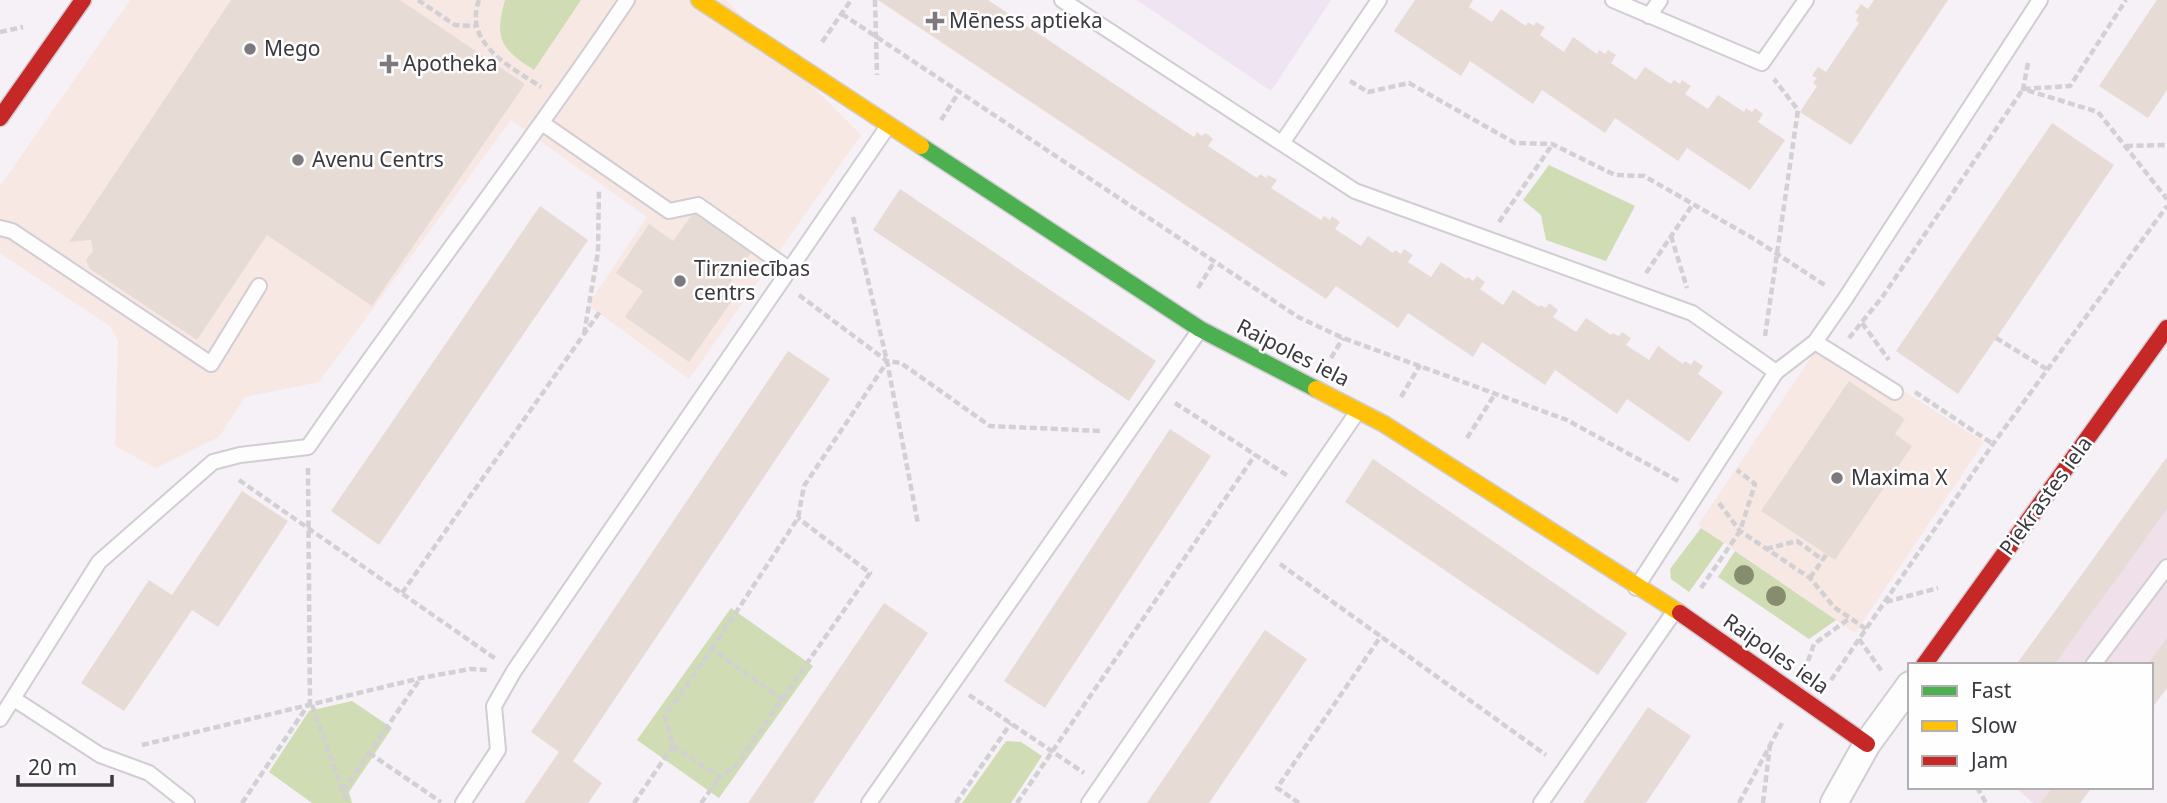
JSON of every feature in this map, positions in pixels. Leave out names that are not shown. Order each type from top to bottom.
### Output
[{"type":"street","points":[[0,118],[83,0]]},
{"type":"street","name":"Raipoles iela","points":[[699,0],[729,13],[888,126],[1200,328],[1358,411],[1636,589],[1679,613],[1867,744]]},
{"type":"street","name":"Piekrastes iela","points":[[1925,663],[2167,328]]},
{"type":"street","points":[[1834,803],[1867,744],[1908,688]]},
{"type":"lane","points":[[0,719],[99,562],[213,462],[240,455],[308,447],[402,310],[542,123],[627,0]]},
{"type":"lane","points":[[1062,0],[1355,191],[1692,313],[1776,372]]},
{"type":"lane","points":[[1282,143],[1379,0]]},
{"type":"lane","points":[[1614,0],[1762,63],[1806,0]]},
{"type":"lane","points":[[1650,16],[1660,0]]},
{"type":"lane","points":[[1636,589],[1776,372],[1815,342],[1846,299],[2040,0]]},
{"type":"lane","points":[[542,123],[669,211],[698,205],[785,275]]},
{"type":"lane","points":[[463,803],[498,750],[494,706],[514,671],[888,126]]},
{"type":"lane","points":[[0,228],[12,231],[211,364],[259,286]]},
{"type":"lane","points":[[869,803],[1200,328]]},
{"type":"lane","points":[[1815,342],[1895,392]]},
{"type":"lane","points":[[1089,803],[1358,411]]},
{"type":"lane","points":[[2095,663],[2167,567]]},
{"type":"lane","points":[[1541,803],[1679,613]]},
{"type":"lane","points":[[14,699],[100,755],[149,773],[187,803]]},
{"type":"path","points":[[418,0],[455,25],[475,26]]},
{"type":"path","points":[[478,0],[475,26],[489,51],[523,75]]},
{"type":"path","points":[[816,52],[851,0]]},
{"type":"path","points":[[875,0],[878,82]]},
{"type":"path","points":[[2023,89],[2070,86],[2126,0]]},
{"type":"path","points":[[842,14],[1298,317],[1343,338],[1567,420],[1699,492]]},
{"type":"path","points":[[1835,355],[1883,296],[2023,89],[2031,51]]},
{"type":"path","points":[[1761,361],[1779,256],[1798,110],[1762,63]]},
{"type":"path","points":[[1331,70],[1368,92],[1409,83],[1515,143],[1552,144],[1615,175],[1644,176],[1846,299]]},
{"type":"path","points":[[2023,89],[2098,112],[2167,199]]},
{"type":"path","points":[[934,130],[959,92]]},
{"type":"path","points":[[1488,239],[1552,144]]},
{"type":"path","points":[[2125,146],[2167,145]]},
{"type":"path","points":[[583,335],[598,252],[600,163]]},
{"type":"path","points":[[846,188],[887,361],[918,524]]},
{"type":"path","points":[[1634,292],[1693,204]]},
{"type":"path","points":[[1818,673],[1830,682],[1993,444],[2166,210]]},
{"type":"path","points":[[1671,236],[1679,271],[1689,294],[1692,313]]},
{"type":"path","points":[[1196,291],[1214,262]]},
{"type":"path","points":[[785,275],[887,361],[901,363],[990,426],[1127,432]]},
{"type":"path","points":[[402,593],[601,310]]},
{"type":"path","points":[[1996,338],[2048,370]]},
{"type":"path","points":[[720,777],[673,746],[665,716],[798,518],[804,486],[887,361]]},
{"type":"path","points":[[1895,392],[1910,388],[1993,444]]},
{"type":"path","points":[[1156,391],[1307,487]]},
{"type":"path","points":[[1448,468],[1495,394]]},
{"type":"path","points":[[308,447],[310,705],[347,803]]},
{"type":"path","points":[[1017,803],[1255,454]]},
{"type":"path","points":[[213,462],[514,671]]},
{"type":"path","points":[[1679,613],[1740,531],[1755,484],[1735,469]]},
{"type":"path","points":[[1718,503],[1740,531],[1810,578],[1834,607],[1866,629]]},
{"type":"path","points":[[701,803],[720,777],[736,765],[870,573],[798,518]]},
{"type":"path","points":[[1766,549],[1797,541],[1825,557],[1810,578]]},
{"type":"path","points":[[1263,551],[1565,768]]},
{"type":"path","points":[[1884,603],[1944,586]]},
{"type":"path","points":[[1807,665],[1814,644],[1850,618]]},
{"type":"path","points":[[1299,803],[1277,788],[1381,636]]},
{"type":"path","points":[[712,649],[783,700]]},
{"type":"path","points":[[100,755],[421,678],[470,669],[514,671]]},
{"type":"path","points":[[343,791],[421,678]]},
{"type":"path","points":[[951,683],[1102,785]]},
{"type":"path","points":[[242,803],[310,705]]},
{"type":"path","points":[[1739,803],[1770,740],[1783,720]]},
{"type":"path","points":[[957,803],[1011,723]]},
{"type":"path","points":[[1763,803],[1770,740]]},
{"type":"path","points":[[634,803],[673,746]]},
{"type":"path","points":[[369,752],[443,803]]},
{"type":"shaded area","points":[[130,0],[726,0],[861,135],[689,379],[588,305],[647,217],[511,120],[319,382],[245,397],[219,437],[156,468],[115,446],[118,340],[110,326],[0,253],[0,186]]},
{"type":"shaded area","points":[[1137,0],[1331,0],[1271,91]]},
{"type":"shaded area","points":[[1823,340],[1984,442],[1855,633],[1698,525]]},
{"type":"shaded area","points":[[2167,458],[2167,688],[2153,706],[2153,663],[2017,663]]},
{"type":"shaded area","points":[[2017,789],[2090,789],[2080,803],[2033,803]]},
{"type":"green space","points":[[505,0],[581,0],[534,70],[514,56],[503,42],[500,25]]},
{"type":"green space","points":[[1549,165],[1635,206],[1606,261],[1546,240],[1541,215],[1523,200]]},
{"type":"green space","points":[[1701,528],[1724,543],[1689,592],[1671,579],[1670,569]]},
{"type":"green space","points":[[1735,551],[1836,620],[1809,639],[1718,577]]},
{"type":"green space","points":[[731,608],[813,666],[719,798],[637,740]]},
{"type":"green space","points":[[352,701],[392,728],[349,792],[352,803],[312,803],[269,772],[309,711]]},
{"type":"green space","points":[[1006,741],[1021,742],[1042,756],[1011,803],[962,803]]},
{"type":"building","name":"Avenu Centrs","points":[[231,0],[400,0],[525,84],[372,306],[267,235],[197,340],[90,269],[86,260],[93,251],[91,240],[69,242]]},
{"type":"building","points":[[878,0],[988,0],[1194,137],[1197,132],[1202,136],[1205,133],[1209,135],[1213,139],[1208,146],[1257,178],[1260,174],[1277,180],[1271,188],[1321,220],[1324,216],[1330,220],[1332,216],[1340,222],[1335,229],[1361,246],[1368,236],[1393,253],[1395,250],[1401,254],[1404,249],[1413,255],[1408,262],[1431,277],[1441,262],[1466,279],[1468,277],[1473,281],[1477,276],[1485,282],[1480,289],[1503,305],[1513,290],[1539,307],[1540,305],[1546,308],[1549,303],[1558,310],[1553,317],[1576,332],[1586,318],[1611,335],[1613,333],[1619,336],[1622,332],[1631,338],[1626,345],[1649,360],[1658,346],[1683,364],[1685,361],[1691,365],[1694,360],[1703,366],[1698,374],[1723,392],[1689,442],[1627,399],[1617,414],[1555,370],[1545,385],[1482,342],[1473,357],[1408,313],[1398,328],[1336,286],[1326,299]]},
{"type":"building","points":[[1415,0],[1473,0],[1469,7],[1492,22],[1501,9],[1526,26],[1528,22],[1534,26],[1536,22],[1545,27],[1540,35],[1564,52],[1573,37],[1597,54],[1599,50],[1605,54],[1608,50],[1616,55],[1611,63],[1636,80],[1645,67],[1671,84],[1674,80],[1680,84],[1682,80],[1691,86],[1685,94],[1708,109],[1718,95],[1744,112],[1746,108],[1752,112],[1755,108],[1763,114],[1758,122],[1785,140],[1750,190],[1687,148],[1678,161],[1615,118],[1605,133],[1542,90],[1533,104],[1470,61],[1461,76],[1394,31]]},
{"type":"building","points":[[1874,0],[1948,0],[1851,145],[1800,112],[1817,86],[1813,83],[1817,78],[1812,76],[1815,71],[1818,67],[1826,72],[1859,23],[1856,20],[1859,15],[1855,13],[1861,4],[1868,9]]},
{"type":"building","points":[[2157,0],[2167,0],[2167,90],[2148,118],[2099,86]]},
{"type":"building","points":[[2052,123],[2114,165],[1958,394],[1896,351]]},
{"type":"building","points":[[900,189],[1156,361],[1129,401],[873,230]]},
{"type":"building","points":[[540,206],[588,240],[379,545],[331,511]]},
{"type":"building","name":"Tirzniecības centrs","points":[[694,212],[752,251],[726,289],[736,295],[689,362],[625,317],[643,291],[616,273],[649,224],[673,241]]},
{"type":"building","points":[[788,351],[830,379],[573,761],[602,783],[588,803],[524,803],[559,752],[531,732]]},
{"type":"building","name":"Maxima X","points":[[1849,381],[1905,419],[1895,434],[1912,446],[1835,560],[1761,511]]},
{"type":"building","points":[[1170,429],[1211,456],[1045,708],[1004,681]]},
{"type":"building","points":[[2167,457],[2167,509],[2055,663],[2017,663]]},
{"type":"building","points":[[1373,459],[1627,633],[1598,675],[1345,502]]},
{"type":"building","points":[[242,491],[288,521],[218,627],[192,610],[124,711],[81,683],[149,580],[172,595]]},
{"type":"building","points":[[884,603],[928,633],[813,803],[748,803]]},
{"type":"building","points":[[1265,630],[1307,659],[1209,803],[1147,803]]},
{"type":"building","points":[[2167,638],[2167,688],[2153,706],[2153,663],[2148,663]]},
{"type":"building","points":[[1648,707],[1691,736],[1646,803],[1583,803]]},
{"type":"building","points":[[2052,789],[2090,789],[2080,803],[2041,803]]},
{"type":"traffic: fast","points":[[921,146],[1200,329],[1316,389]]},
{"type":"traffic: slow","points":[[699,0],[921,146]]},
{"type":"traffic: slow","points":[[1316,389],[1384,424],[1680,613]]},
{"type":"traffic: jam","points":[[0,118],[83,0]]},
{"type":"traffic: jam","points":[[1925,663],[2167,328]]},
{"type":"traffic: jam","points":[[1680,613],[1867,744]]},
{"type":"place","name":"Mēness aptieka","points":[[935,21]]},
{"type":"place","name":"Mego","points":[[250,49]]},
{"type":"place","name":"Apotheka","points":[[389,64]]},
{"type":"place","name":"Avenu Centrs","points":[[298,160]]},
{"type":"place","name":"Tirzniecības centrs","points":[[680,281]]},
{"type":"place","name":"Maxima X","points":[[1837,478]]}]
